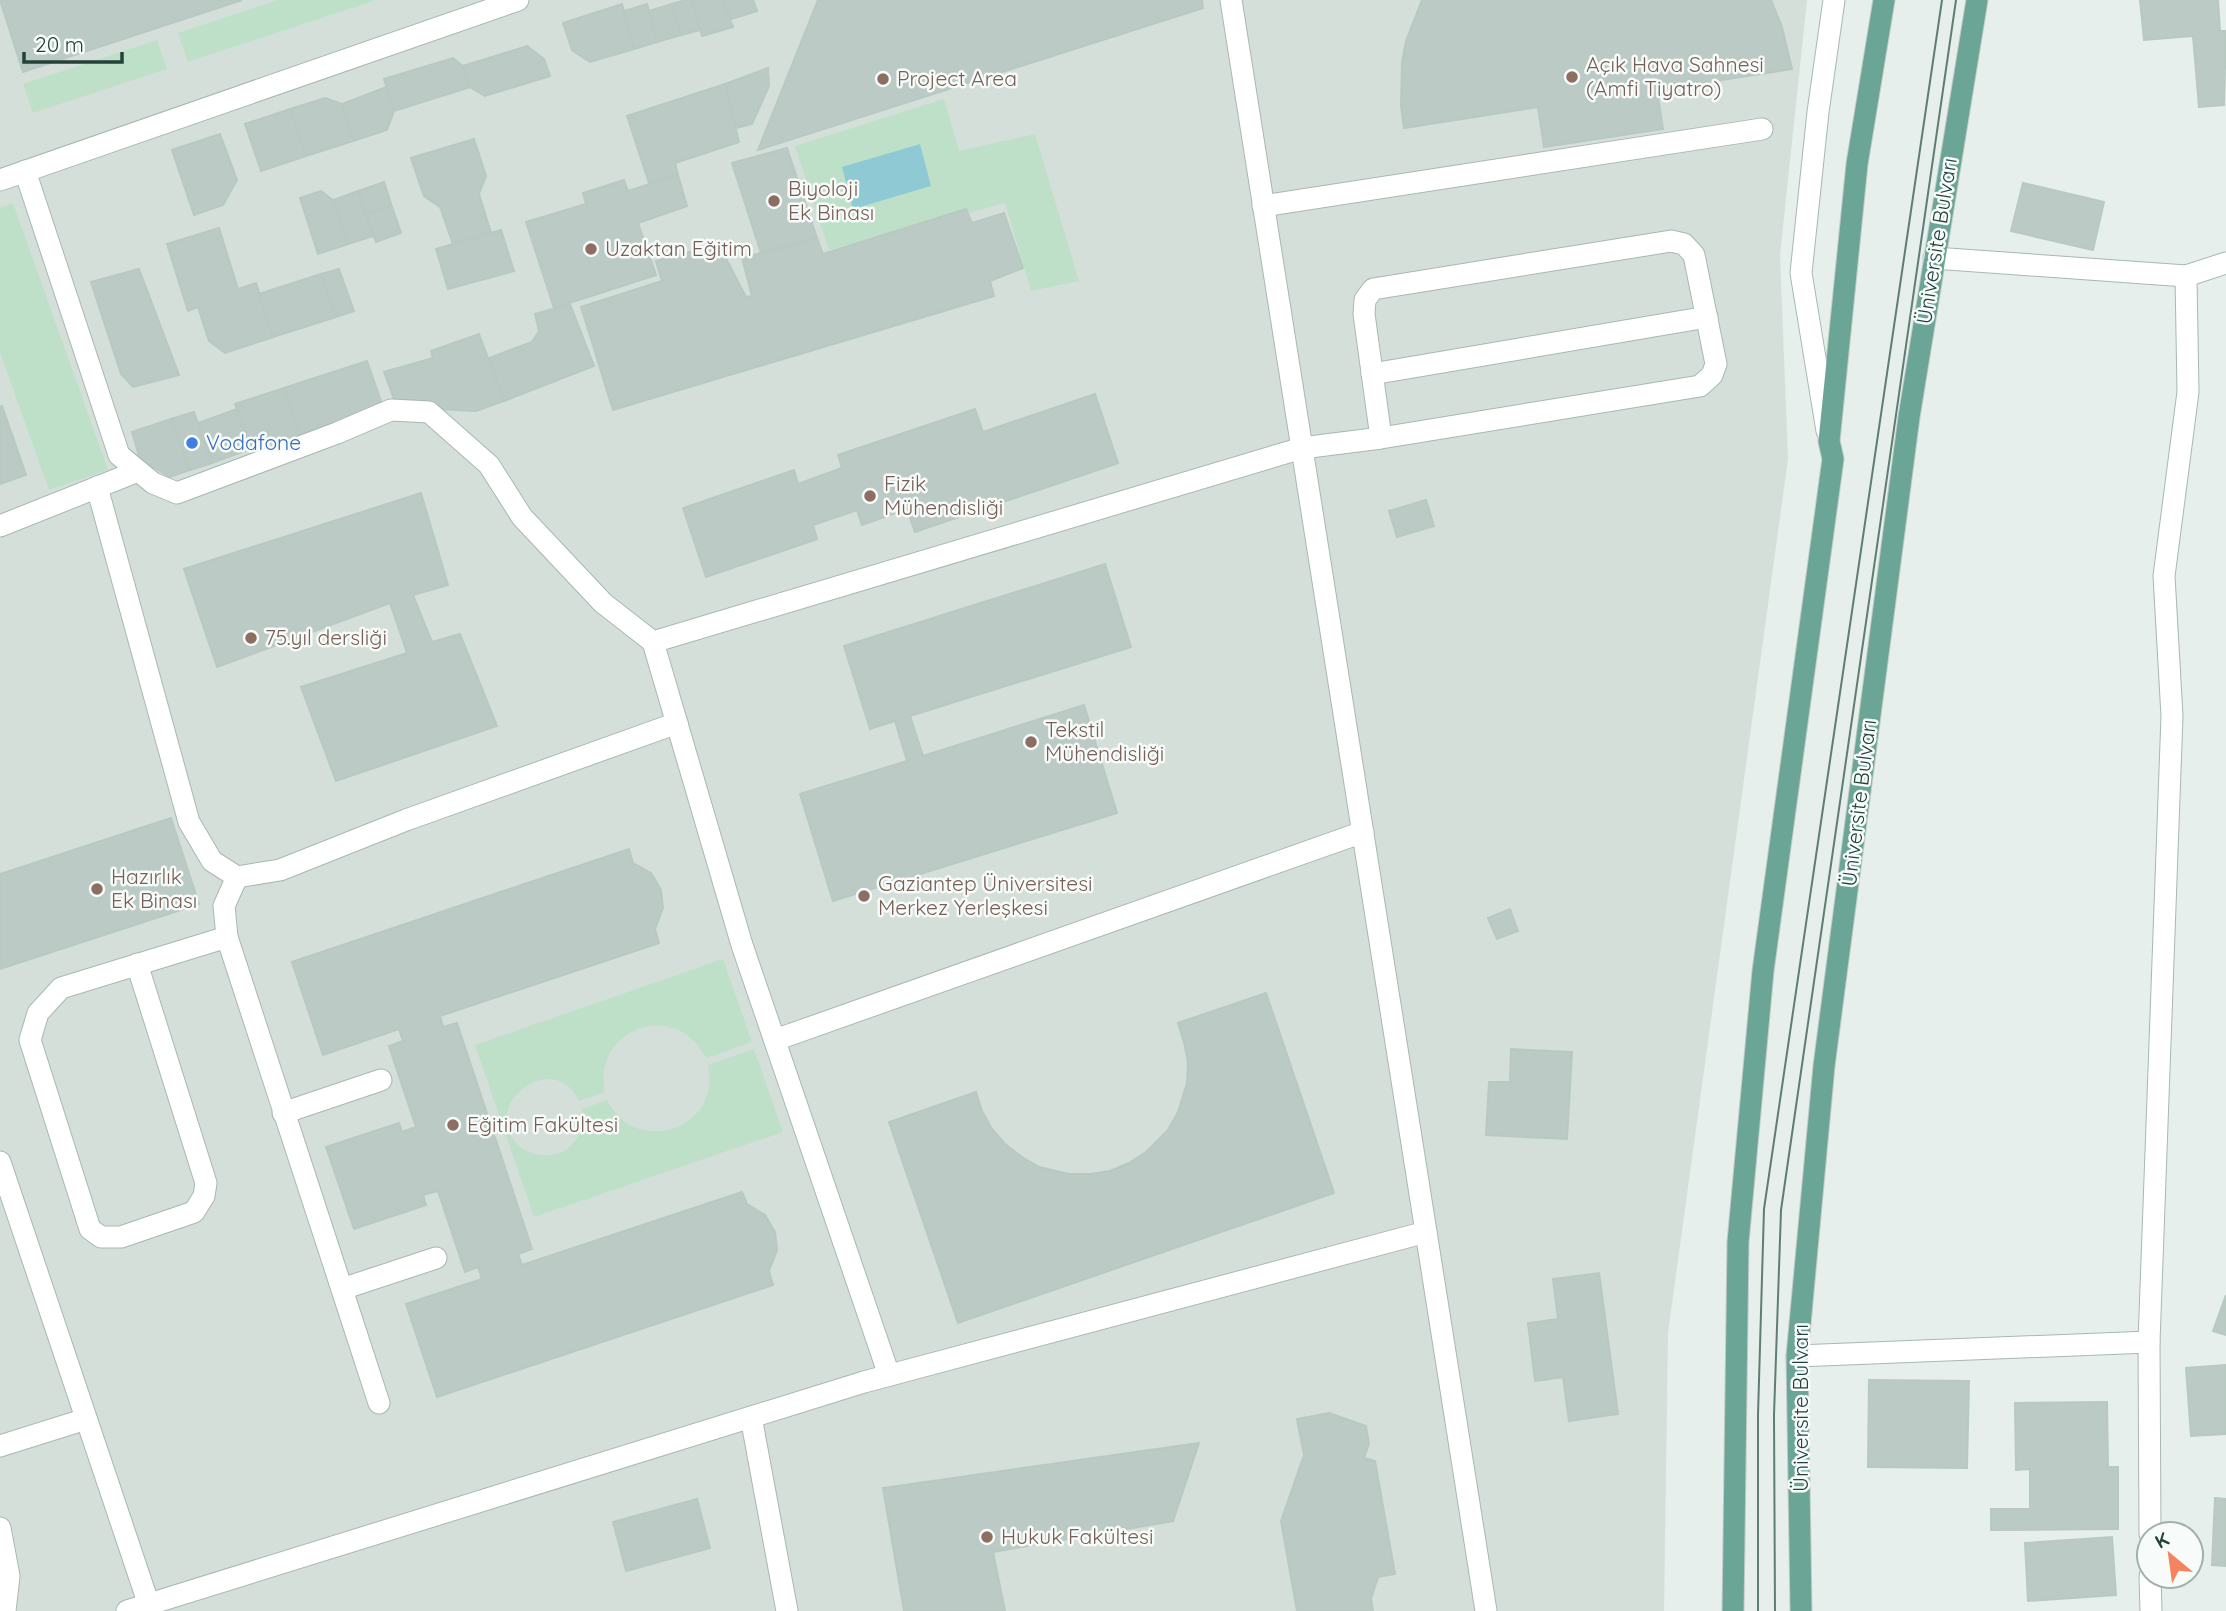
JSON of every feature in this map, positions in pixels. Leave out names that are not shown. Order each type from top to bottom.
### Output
[{"type":"main road","points":[[1733,1611],[1738,1242],[1763,971],[1833,459],[1829,442],[1857,164],[1884,0]]},
{"type":"main road","name":"Üniversite Bulvarı","points":[[1801,1611],[1797,1356],[1824,1066],[1909,417],[1977,0]]},
{"type":"street","points":[[0,180],[519,0]]},
{"type":"street","points":[[1231,0],[1486,1611]]},
{"type":"street","points":[[1829,442],[1801,273],[1818,112],[1834,0]]},
{"type":"street","points":[[1263,206],[1762,129]]},
{"type":"street","points":[[25,171],[119,455],[153,483],[177,493],[391,410],[429,412],[489,465],[522,517],[603,603],[653,642],[741,945],[889,1376]]},
{"type":"street","points":[[653,642],[1302,448],[1381,438],[1700,386],[1712,375],[1716,364],[1693,255],[1684,244],[1671,241],[1373,289],[1365,300],[1364,314],[1381,438]]},
{"type":"street","points":[[1934,258],[2186,276],[2226,263]]},
{"type":"street","points":[[2150,1520],[2150,1342],[2172,716],[2164,576],[2188,392],[2186,276]]},
{"type":"street","points":[[1372,374],[1707,317]]},
{"type":"street","points":[[0,526],[138,471]]},
{"type":"street","points":[[97,487],[189,822],[212,861],[237,877],[280,870],[406,820],[677,723]]},
{"type":"street","points":[[775,1040],[1363,832]]},
{"type":"street","points":[[237,877],[224,906],[227,937],[379,1403]]},
{"type":"street","points":[[137,964],[206,1183],[204,1196],[194,1212],[121,1237],[101,1237],[90,1229],[30,1040],[38,1013],[61,988],[137,964],[227,937]]},
{"type":"street","points":[[283,1113],[382,1080]]},
{"type":"street","points":[[0,1163],[150,1608]]},
{"type":"street","points":[[127,1611],[150,1608],[889,1376],[1426,1232]]},
{"type":"street","points":[[342,1289],[436,1258]]},
{"type":"street","points":[[1797,1356],[2150,1342]]},
{"type":"street","points":[[751,1418],[787,1611]]},
{"type":"street","points":[[0,1446],[86,1419]]},
{"type":"street","points":[[0,1528],[9,1576],[5,1611]]},
{"type":"street","points":[[2150,1590],[2151,1611]]},
{"type":"shaded area","name":"Gaziantep Üniversitesi Merkez Yerleşkesi","points":[[0,0],[1807,0],[1780,255],[1788,459],[1668,1333],[1664,1611],[0,1611]]},
{"type":"green space","points":[[278,0],[376,0],[188,62],[178,33]]},
{"type":"green space","points":[[157,40],[167,69],[33,113],[23,84]]},
{"type":"green space","points":[[944,99],[959,151],[1035,134],[1079,281],[1031,291],[1005,203],[829,250],[795,146]]},
{"type":"green space","points":[[13,203],[108,470],[49,490],[0,352],[0,208]]},
{"type":"green space","points":[[723,959],[752,1042],[706,1058],[693,1040],[676,1029],[658,1026],[640,1028],[624,1037],[611,1051],[604,1069],[605,1092],[579,1101],[566,1085],[551,1079],[535,1081],[521,1090],[511,1103],[506,1119],[510,1135],[524,1149],[533,1153],[560,1153],[572,1145],[582,1129],[582,1109],[607,1100],[620,1118],[637,1128],[655,1131],[674,1128],[690,1119],[702,1106],[709,1087],[708,1065],[754,1049],[783,1132],[534,1217],[475,1045]]},
{"type":"water","points":[[920,144],[931,186],[853,209],[842,167]]},
{"type":"building","points":[[0,0],[242,0],[23,72]]},
{"type":"building","points":[[692,0],[700,30],[681,35],[672,4]]},
{"type":"building","points":[[692,0],[722,0],[733,27],[702,36]]},
{"type":"building","points":[[722,0],[753,0],[757,11],[731,19]]},
{"type":"building","name":"Project Area","points":[[818,0],[1202,0],[1203,8],[758,150]]},
{"type":"building","name":"Açık Hava Sahnesi (Amfi Tiyatro)","points":[[1422,0],[1771,0],[1782,27],[1792,69],[1657,90],[1663,129],[1544,147],[1538,107],[1404,128],[1401,106],[1402,62],[1406,41]]},
{"type":"building","points":[[2140,0],[2218,0],[2220,31],[2226,31],[2224,105],[2199,107],[2193,36],[2144,40]]},
{"type":"building","points":[[622,4],[634,49],[590,62],[572,50],[563,23]]},
{"type":"building","points":[[647,4],[657,42],[634,49],[624,11]]},
{"type":"building","points":[[672,4],[681,35],[657,42],[649,11]]},
{"type":"building","points":[[527,46],[544,59],[550,76],[485,96],[470,87],[463,66]]},
{"type":"building","points":[[453,58],[463,66],[470,87],[394,111],[384,79]]},
{"type":"building","points":[[768,68],[769,86],[752,124],[736,128],[725,84]]},
{"type":"building","points":[[725,84],[739,142],[675,163],[678,175],[649,183],[627,116]]},
{"type":"building","points":[[386,87],[394,111],[387,130],[353,141],[342,104]]},
{"type":"building","points":[[325,98],[342,104],[353,141],[306,156],[290,109]]},
{"type":"building","points":[[290,109],[306,156],[261,171],[245,124]]},
{"type":"building","points":[[220,134],[237,180],[223,205],[194,215],[172,150]]},
{"type":"building","points":[[474,139],[486,176],[479,194],[491,233],[453,244],[440,207],[424,196],[411,158]]},
{"type":"building","name":"Biyoloji Ek Binası","points":[[787,148],[817,238],[761,253],[732,163]]},
{"type":"building","name":"Uzaktan Eğitim","points":[[678,175],[687,206],[638,223],[656,275],[554,308],[526,222],[586,204],[583,193],[624,180],[628,191]]},
{"type":"building","points":[[384,182],[391,204],[366,214],[358,191]]},
{"type":"building","points":[[2023,183],[2104,202],[2093,250],[2011,231]]},
{"type":"building","points":[[321,191],[333,200],[348,244],[318,254],[300,198]]},
{"type":"building","points":[[358,191],[373,236],[348,244],[333,200]]},
{"type":"building","points":[[391,204],[401,233],[376,242],[366,214]]},
{"type":"building","points":[[966,209],[972,223],[1004,213],[1023,268],[990,281],[994,296],[613,410],[581,307],[662,281],[656,261],[693,251],[695,259],[719,245],[746,297],[752,296],[742,258],[817,238],[823,254]]},
{"type":"building","points":[[219,228],[238,289],[256,283],[273,337],[225,353],[209,341],[198,307],[188,311],[167,244]]},
{"type":"building","points":[[501,230],[514,271],[448,289],[436,249]]},
{"type":"building","points":[[139,269],[179,375],[133,387],[121,374],[91,282]]},
{"type":"building","points":[[339,269],[354,311],[336,317],[321,274]]},
{"type":"building","points":[[321,274],[336,317],[273,337],[259,294]]},
{"type":"building","points":[[570,304],[594,366],[504,401],[489,358],[532,342],[539,331],[535,314]]},
{"type":"building","points":[[479,334],[504,401],[476,411],[397,407],[384,372],[433,358],[431,351]]},
{"type":"building","points":[[367,361],[383,407],[300,434],[284,388]]},
{"type":"building","points":[[284,388],[300,434],[251,449],[235,404]]},
{"type":"building","name":"Fizik Mühendisliği","points":[[1095,394],[1118,463],[915,532],[907,509],[862,525],[857,510],[813,525],[817,539],[706,577],[683,508],[794,470],[798,484],[842,468],[838,455],[975,409],[983,432]]},
{"type":"building","points":[[2,406],[26,475],[0,484],[0,407]]},
{"type":"building","points":[[237,409],[251,449],[212,463],[198,423]]},
{"type":"building","name":"Vodafone","points":[[194,412],[212,463],[190,470],[171,419]]},
{"type":"building","points":[[171,419],[190,470],[170,477],[140,459],[132,432]]},
{"type":"building","name":"75.yıl dersliği","points":[[421,493],[448,585],[413,595],[432,642],[460,634],[497,726],[336,781],[301,687],[407,653],[390,603],[217,667],[184,569]]},
{"type":"building","points":[[1426,500],[1434,526],[1397,537],[1389,511]]},
{"type":"building","name":"Tekstil Mühendisliği","points":[[1105,564],[1131,647],[910,716],[923,756],[1084,705],[1117,813],[833,901],[800,794],[907,761],[895,721],[870,729],[844,646]]},
{"type":"building","name":"Hazırlık Ek Binası","points":[[171,818],[199,904],[0,969],[0,874]]},
{"type":"building","name":"Eğitim Fakültesi","points":[[629,849],[633,863],[651,873],[661,890],[663,908],[655,929],[659,943],[440,1016],[443,1027],[457,1023],[532,1249],[518,1254],[522,1265],[742,1192],[747,1204],[765,1215],[775,1232],[777,1250],[769,1271],[773,1285],[437,1397],[406,1304],[482,1279],[478,1267],[465,1272],[438,1191],[423,1195],[426,1205],[354,1229],[326,1147],[399,1123],[402,1132],[416,1127],[389,1046],[403,1041],[399,1029],[323,1055],[292,962]]},
{"type":"building","points":[[1510,909],[1518,931],[1497,939],[1488,918]]},
{"type":"building","points":[[1266,993],[1334,1193],[958,1323],[889,1122],[976,1092],[992,1129],[1022,1157],[1039,1167],[1069,1174],[1110,1171],[1146,1152],[1168,1130],[1178,1112],[1187,1083],[1188,1062],[1178,1023]]},
{"type":"building","points":[[1511,1049],[1572,1052],[1567,1139],[1486,1135],[1489,1082],[1510,1082]]},
{"type":"building","points":[[1599,1273],[1618,1414],[1569,1421],[1563,1377],[1535,1381],[1528,1323],[1558,1319],[1553,1279]]},
{"type":"building","points":[[2226,1295],[2226,1335],[2213,1331]]},
{"type":"building","points":[[2226,1365],[2226,1434],[2191,1436],[2186,1368]]},
{"type":"building","points":[[1869,1380],[1969,1381],[1967,1468],[1868,1467]]},
{"type":"building","points":[[2107,1402],[2108,1467],[2118,1467],[2118,1529],[1991,1530],[1991,1509],[2030,1509],[2030,1469],[2016,1470],[2015,1403]]},
{"type":"building","points":[[1329,1413],[1366,1426],[1369,1444],[1364,1458],[1375,1461],[1395,1574],[1378,1577],[1371,1599],[1373,1611],[1297,1611],[1281,1521],[1304,1455],[1297,1419]]},
{"type":"building","name":"Hukuk Fakültesi","points":[[1199,1443],[1173,1521],[993,1552],[1005,1611],[904,1611],[883,1488]]},
{"type":"building","points":[[2215,1498],[2226,1499],[2226,1566],[2212,1565]]},
{"type":"building","points":[[697,1499],[710,1548],[626,1571],[613,1522]]},
{"type":"building","points":[[2112,1537],[2116,1595],[2028,1601],[2025,1543]]},
{"type":"tram line","points":[[1758,1611],[1758,1415],[1764,1209],[1942,0]]},
{"type":"tram line","points":[[1775,1611],[1774,1415],[1781,1210],[1956,0]]},
{"type":"place","name":"Açık Hava Sahnesi (Amfi Tiyatro)","points":[[1572,77]]},
{"type":"place","name":"Project Area","points":[[883,79]]},
{"type":"place","name":"Biyoloji Ek Binası","points":[[774,201]]},
{"type":"place","name":"Uzaktan Eğitim","points":[[591,249]]},
{"type":"place","name":"Vodafone","points":[[192,443]]},
{"type":"place","name":"Fizik Mühendisliği","points":[[870,496]]},
{"type":"place","name":"75.yıl dersliği","points":[[251,638]]},
{"type":"place","name":"Tekstil Mühendisliği","points":[[1031,742]]},
{"type":"place","name":"Hazırlık Ek Binası","points":[[97,889]]},
{"type":"place","name":"Gaziantep Üniversitesi Merkez Yerleşkesi","points":[[864,896]]},
{"type":"place","name":"Eğitim Fakültesi","points":[[453,1125]]},
{"type":"place","name":"Hukuk Fakültesi","points":[[987,1537]]}]
